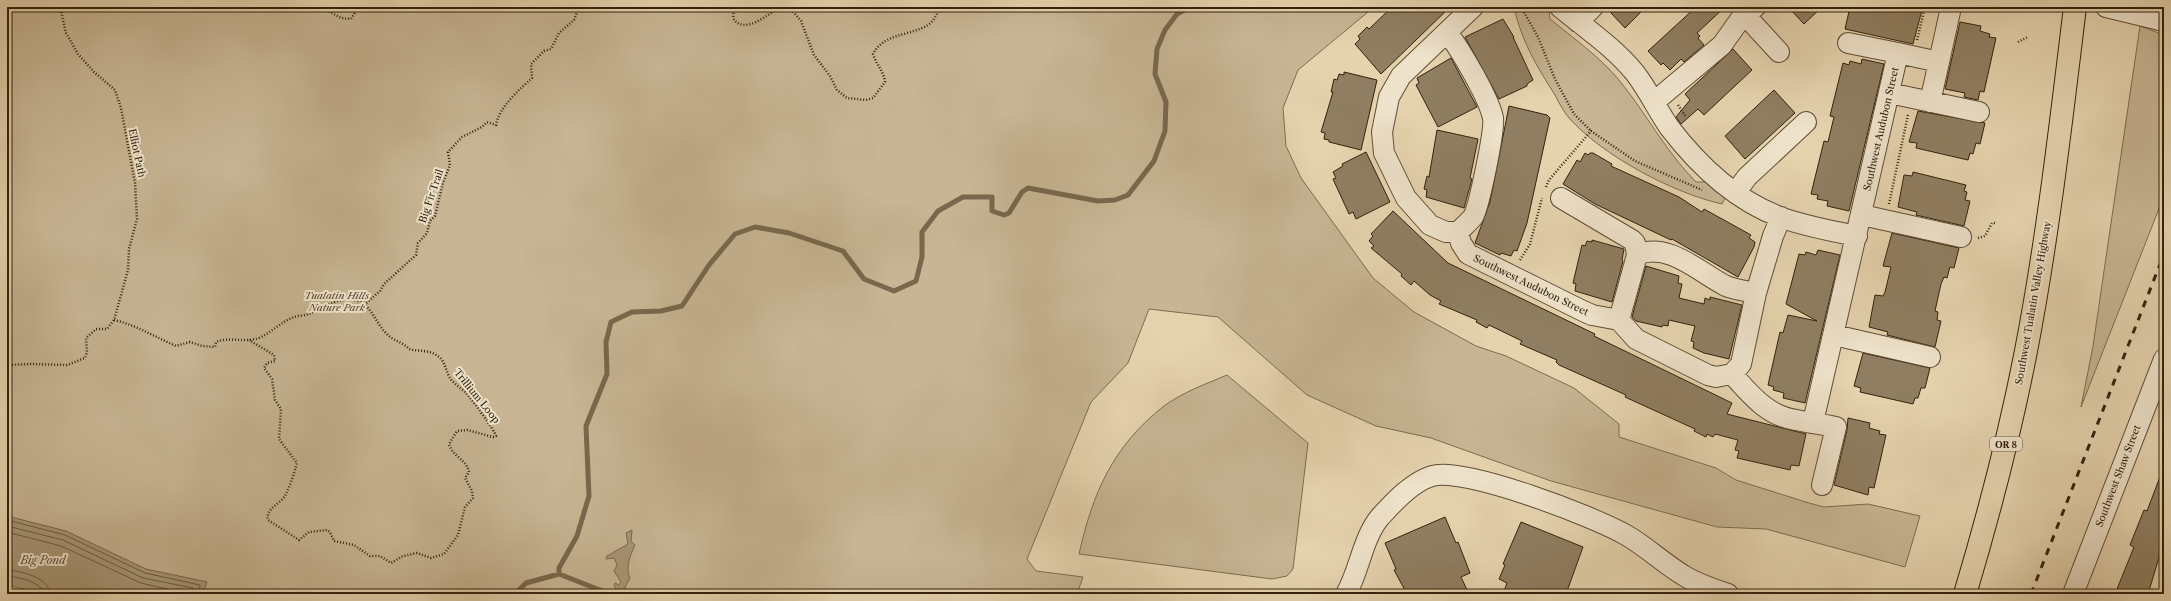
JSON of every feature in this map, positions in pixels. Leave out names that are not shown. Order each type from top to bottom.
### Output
[{"type":"main road","name":"Southwest Tualatin Valley Highway","points":[[1965,594],[1995,492],[2026,351],[2049,209],[2075,7]]},
{"type":"street","points":[[1447,32],[1459,50],[1490,110],[1493,124],[1491,141],[1473,216],[1458,232],[1446,232],[1430,225],[1413,207],[1388,164],[1382,142],[1386,107],[1393,88],[1401,76],[1473,7]]},
{"type":"street","points":[[1560,7],[1625,62],[1661,96],[1668,125],[1706,170],[1751,203],[1781,217],[1857,236]]},
{"type":"street","points":[[1578,22],[1593,7]]},
{"type":"street","points":[[2106,7],[2164,20]]},
{"type":"street","points":[[1661,96],[1722,45],[1749,11],[1779,52]]},
{"type":"street","points":[[1930,102],[1949,15]]},
{"type":"street","points":[[1848,43],[1898,53]]},
{"type":"street","name":"Southwest Audubon Street","points":[[1813,422],[1862,215],[1898,53],[1939,62]]},
{"type":"street","points":[[1889,93],[1979,112]]},
{"type":"street","points":[[1736,192],[1747,177],[1806,122]]},
{"type":"street","points":[[1561,198],[1632,240],[1635,244],[1637,255],[1619,320],[1636,339],[1708,375],[1716,377],[1732,374],[1741,364],[1756,293],[1773,236],[1781,217]]},
{"type":"street","points":[[1862,215],[1961,237]]},
{"type":"street","name":"Southwest Audubon Street","points":[[1458,232],[1461,243],[1468,254],[1512,277],[1592,315],[1619,320]]},
{"type":"street","points":[[1637,255],[1650,251],[1666,253],[1730,287],[1756,293]]},
{"type":"street","points":[[1834,335],[1930,357]]},
{"type":"street","name":"Southwest Shaw Street","points":[[2073,594],[2164,359]]},
{"type":"street","points":[[1732,374],[1753,399],[1767,409],[1796,420],[1836,426],[1822,485]]},
{"type":"street","points":[[1346,594],[1372,529],[1380,518],[1415,484],[1431,476],[1443,474],[1462,476],[1504,488],[1594,519],[1625,534],[1648,548],[1683,575],[1728,594]]},
{"type":"path","name":"Elliot Path","points":[[60,7],[66,33],[78,54],[94,72],[115,90],[121,108],[135,184],[137,219],[129,249],[128,270],[114,320]]},
{"type":"path","points":[[321,7],[344,19],[351,19],[358,8],[363,7]]},
{"type":"path","name":"Big Fir Trail","points":[[364,305],[380,291],[384,284],[416,255],[418,243],[427,233],[430,221],[435,216],[442,183],[450,165],[448,152],[462,137],[482,127],[486,122],[496,125],[498,117],[518,90],[532,78],[531,64],[544,51],[551,49],[559,33],[574,20],[579,7]]},
{"type":"path","points":[[734,7],[733,18],[740,24],[744,25],[752,24],[780,7]]},
{"type":"path","points":[[789,7],[801,21],[814,55],[830,76],[838,90],[847,98],[866,100],[873,98],[885,82],[884,76],[876,64],[873,54],[876,49],[883,42],[900,34],[928,25],[936,13],[945,7]]},
{"type":"path","points":[[1521,7],[1538,36],[1555,79],[1574,114],[1591,131],[1635,161],[1704,191]]},
{"type":"path","points":[[2018,42],[2028,37]]},
{"type":"path","points":[[1661,96],[1688,121]]},
{"type":"path","points":[[1512,277],[1530,244],[1544,191],[1549,180],[1591,131]]},
{"type":"path","points":[[7,367],[9,365],[30,364],[66,365],[85,358],[88,352],[86,338],[96,329],[107,329],[114,320],[134,325],[145,332],[176,346],[190,342],[202,346],[215,347],[216,342],[222,339],[249,340],[261,338],[280,324],[285,323],[290,318],[309,314],[326,304],[349,299],[364,305]]},
{"type":"path","name":"Trillium Loop","points":[[249,340],[274,355],[276,358],[276,361],[268,363],[264,368],[272,379],[275,400],[281,409],[279,439],[297,463],[284,497],[273,507],[267,516],[268,520],[299,540],[309,532],[327,530],[330,532],[334,541],[354,545],[370,556],[380,556],[391,563],[403,556],[417,553],[430,558],[437,557],[448,551],[453,540],[458,535],[459,526],[463,521],[465,507],[473,498],[472,491],[465,478],[469,472],[468,467],[450,446],[454,433],[467,430],[493,437],[496,436],[495,431],[468,394],[451,379],[440,358],[423,350],[409,349],[405,344],[387,335],[364,305]]},
{"type":"green space","name":"Tualatin Hills Nature Park","points":[[7,7],[1374,7],[1298,70],[1283,108],[1286,146],[1301,178],[1373,278],[1414,312],[1476,346],[1506,356],[1574,388],[1619,424],[1619,437],[1716,468],[1736,480],[1824,507],[1868,504],[1920,516],[1905,567],[1766,529],[1717,527],[1551,481],[1431,438],[1376,426],[1307,395],[1218,317],[1149,309],[1128,363],[1091,402],[1027,559],[1036,571],[1083,577],[1077,594],[7,594]]},
{"type":"green space","points":[[1514,7],[1545,7],[1549,10],[1550,19],[1594,55],[1619,80],[1675,158],[1696,182],[1705,182],[1725,198],[1722,204],[1703,199],[1661,182],[1619,159],[1583,132],[1565,113],[1536,64],[1525,42]]},
{"type":"green space","points":[[2140,26],[2164,35],[2164,196],[2081,407],[2093,346]]},
{"type":"green space","points":[[1227,375],[1308,443],[1293,569],[1287,576],[1272,579],[1079,554],[1091,510],[1099,490],[1118,454],[1131,437],[1146,421],[1171,401]]},
{"type":"water","name":"Big Pond","points":[[7,516],[66,531],[146,569],[207,582],[203,594],[43,594],[7,585]]},
{"type":"water","points":[[632,530],[631,541],[635,545],[628,566],[630,578],[625,587],[626,594],[618,594],[614,585],[615,583],[619,585],[621,582],[614,571],[617,565],[614,558],[606,559],[607,556],[628,544],[626,533]]},
{"type":"building","points":[[1392,7],[1450,7],[1381,74],[1355,44],[1360,39],[1358,36],[1367,27],[1369,29]]},
{"type":"building","points":[[1618,7],[1646,7],[1625,28],[1611,13]]},
{"type":"building","points":[[1696,7],[1725,7],[1697,33],[1700,36],[1698,38],[1704,45],[1684,62],[1681,59],[1670,70],[1663,63],[1661,65],[1648,51]]},
{"type":"building","points":[[1788,7],[1822,7],[1804,24]]},
{"type":"building","points":[[1850,7],[1909,7],[1922,10],[1913,44],[1845,29]]},
{"type":"building","points":[[1503,19],[1514,37],[1533,80],[1527,84],[1527,86],[1499,99],[1465,37]]},
{"type":"building","points":[[1960,22],[1981,26],[1980,31],[1990,34],[1989,37],[1996,38],[1984,92],[1980,91],[1978,100],[1964,97],[1965,93],[1945,89]]},
{"type":"building","points":[[1733,49],[1752,70],[1704,115],[1698,109],[1681,124],[1676,117],[1690,100],[1685,94]]},
{"type":"building","points":[[1451,58],[1477,107],[1438,127],[1416,85],[1419,83],[1417,78]]},
{"type":"building","points":[[1862,59],[1884,64],[1849,211],[1827,206],[1828,201],[1817,199],[1818,195],[1811,194],[1824,141],[1828,142],[1834,117],[1830,116],[1843,63],[1849,65],[1850,61],[1861,64]]},
{"type":"building","points":[[1344,72],[1377,80],[1361,150],[1329,142],[1329,140],[1324,139],[1325,133],[1321,132],[1333,92],[1331,92],[1334,79],[1337,80],[1339,74],[1344,75]]},
{"type":"building","points":[[1774,90],[1795,113],[1745,159],[1725,136]]},
{"type":"building","points":[[1509,106],[1547,115],[1550,118],[1527,223],[1517,251],[1514,250],[1511,256],[1501,253],[1500,255],[1475,243],[1490,202]]},
{"type":"building","points":[[1918,111],[1985,123],[1980,144],[1976,143],[1973,154],[1970,153],[1968,160],[1916,148],[1917,143],[1909,142]]},
{"type":"building","points":[[1437,130],[1478,139],[1470,178],[1472,179],[1464,208],[1426,197],[1427,190],[1424,189],[1427,176],[1429,177]]},
{"type":"building","points":[[1366,152],[1390,202],[1356,219],[1353,212],[1349,214],[1333,179],[1336,178],[1333,172],[1343,166],[1342,164]]},
{"type":"building","points":[[1585,153],[1588,155],[1593,153],[1612,164],[1611,166],[1679,197],[1702,212],[1704,209],[1751,235],[1749,238],[1755,242],[1754,247],[1738,277],[1672,239],[1671,240],[1595,204],[1563,184],[1577,160],[1580,162]]},
{"type":"building","points":[[1913,172],[1966,185],[1964,191],[1967,192],[1965,200],[1970,201],[1964,226],[1916,215],[1917,212],[1898,207],[1904,175],[1912,176]]},
{"type":"building","points":[[1393,211],[1448,263],[1595,334],[1594,336],[1732,403],[1727,414],[1806,434],[1799,466],[1791,465],[1790,470],[1737,458],[1739,451],[1735,450],[1738,440],[1715,434],[1713,437],[1707,434],[1706,437],[1694,431],[1695,429],[1625,397],[1626,395],[1559,365],[1556,362],[1557,360],[1520,344],[1522,341],[1489,325],[1487,328],[1476,322],[1477,320],[1439,304],[1441,301],[1430,295],[1414,281],[1411,285],[1401,276],[1402,274],[1371,248],[1374,246],[1369,241],[1373,236],[1371,234]]},
{"type":"building","points":[[1892,233],[1959,248],[1954,268],[1950,267],[1947,278],[1944,277],[1941,284],[1935,311],[1938,312],[1937,320],[1941,321],[1935,347],[1887,335],[1888,332],[1869,327],[1875,295],[1883,296],[1885,292],[1891,267],[1883,266]]},
{"type":"building","points":[[1592,240],[1624,249],[1623,261],[1612,302],[1575,291],[1576,284],[1573,283],[1582,245],[1585,246],[1587,241],[1592,242]]},
{"type":"building","points":[[1818,250],[1840,255],[1805,403],[1783,398],[1784,393],[1773,390],[1774,387],[1768,385],[1780,332],[1783,333],[1788,315],[1817,321],[1786,304],[1799,254],[1805,255],[1806,252],[1816,255]]},
{"type":"building","points":[[1646,266],[1679,276],[1678,283],[1682,284],[1679,298],[1704,304],[1705,298],[1710,300],[1710,297],[1742,305],[1729,359],[1704,353],[1693,348],[1694,342],[1691,341],[1695,326],[1669,320],[1668,326],[1663,325],[1662,327],[1636,321],[1632,317]]},
{"type":"building","points":[[1863,353],[1930,368],[1925,388],[1921,388],[1918,398],[1915,398],[1913,404],[1860,392],[1861,388],[1854,386]]},
{"type":"building","points":[[1848,418],[1870,423],[1869,428],[1880,431],[1879,434],[1886,435],[1874,488],[1869,487],[1868,495],[1834,485],[1847,430]]},
{"type":"building","points":[[2163,469],[2164,541],[2148,594],[2115,594],[2134,547],[2130,545],[2144,510],[2147,511]]},
{"type":"building","points":[[1445,517],[1456,543],[1458,542],[1470,573],[1461,577],[1469,594],[1407,594],[1394,570],[1396,569],[1385,543]]},
{"type":"building","points":[[1521,522],[1583,547],[1566,594],[1503,594],[1507,583],[1499,579],[1505,565],[1503,564]]},
{"type":"waterway","points":[[559,574],[559,568],[577,536],[589,496],[586,426],[607,374],[606,342],[611,322],[632,312],[661,311],[682,306],[709,265],[735,234],[755,227],[789,233],[843,251],[864,279],[894,291],[916,281],[922,257],[922,232],[938,211],[963,197],[992,197],[992,211],[1004,215],[1009,213],[1022,192],[1028,188],[1098,201],[1115,200],[1128,195],[1154,161],[1165,131],[1166,102],[1155,74],[1157,49],[1165,30],[1177,14],[1190,7]]},
{"type":"waterway","points":[[559,574],[610,594]]},
{"type":"waterway","points":[[515,594],[526,583],[559,574]]},
{"type":"railway","points":[[2031,594],[2164,254]]}]
